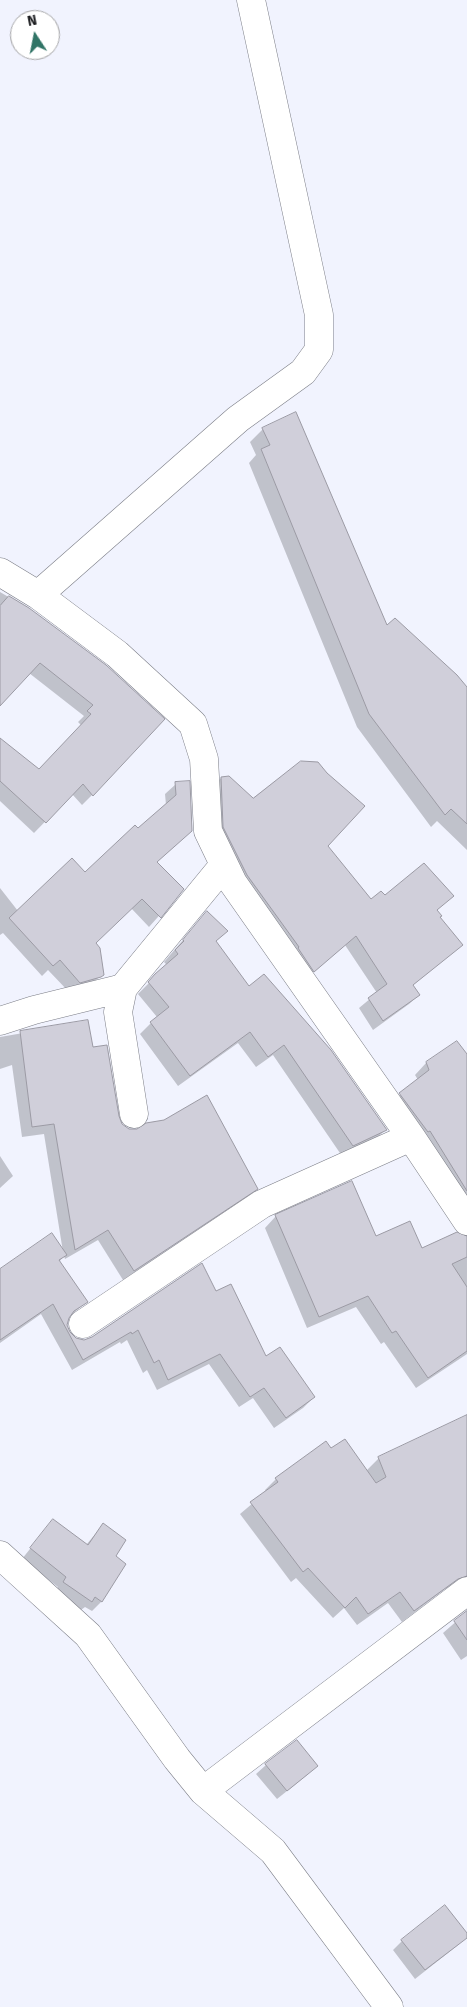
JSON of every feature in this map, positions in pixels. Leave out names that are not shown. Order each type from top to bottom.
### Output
[{"type":"street","points":[[38,595],[238,419],[303,372],[319,350],[319,315],[251,0]]},
{"type":"street","points":[[0,572],[38,595],[117,654],[193,724],[204,759],[208,831],[233,883],[411,1137],[467,1221]]},
{"type":"street","points":[[134,1114],[118,1012],[123,988],[224,864]]},
{"type":"street","points":[[0,1021],[34,1010],[123,988]]},
{"type":"street","points":[[83,1324],[262,1204],[411,1137]]},
{"type":"street","points":[[0,1555],[88,1635],[177,1759],[203,1791],[273,1851],[389,2007]]},
{"type":"street","points":[[203,1791],[467,1591]]},
{"type":"building","points":[[296,412],[387,625],[395,618],[457,675],[467,687],[467,824],[451,809],[445,815],[369,714],[261,449],[270,445],[262,428]]},
{"type":"building","points":[[9,596],[29,608],[106,665],[165,719],[93,796],[83,784],[46,823],[0,781],[0,738],[39,769],[91,714],[87,711],[93,705],[40,663],[0,706],[0,606]]},
{"type":"building","points":[[301,761],[318,762],[327,773],[365,806],[328,846],[371,899],[381,891],[385,895],[424,863],[454,896],[437,910],[442,916],[440,917],[463,945],[413,985],[420,995],[383,1021],[368,998],[387,984],[356,936],[314,972],[299,947],[247,875],[223,827],[221,777],[229,776],[253,798]]},
{"type":"building","points":[[190,781],[192,831],[157,862],[184,889],[161,918],[142,899],[96,943],[100,948],[104,975],[101,977],[80,983],[60,960],[53,966],[9,918],[72,858],[85,872],[135,825],[138,828],[176,795],[175,782]]},
{"type":"building","points":[[207,911],[228,931],[216,941],[249,986],[264,974],[331,1050],[387,1130],[353,1146],[284,1045],[268,1057],[250,1032],[190,1076],[150,1022],[169,1007],[148,982],[178,954],[175,950]]},
{"type":"building","points":[[88,1020],[93,1047],[107,1045],[122,1124],[129,1129],[137,1129],[146,1123],[164,1120],[207,1095],[258,1189],[134,1271],[108,1230],[75,1250],[54,1124],[32,1127],[20,1031]]},
{"type":"building","points":[[457,1041],[467,1054],[467,1191],[430,1131],[428,1132],[399,1093],[429,1070],[426,1062]]},
{"type":"building","points":[[352,1181],[376,1236],[410,1221],[422,1248],[457,1232],[467,1236],[467,1257],[452,1264],[467,1287],[467,1351],[428,1378],[396,1331],[392,1333],[368,1296],[319,1317],[275,1215]]},
{"type":"building","points":[[52,1233],[67,1255],[59,1260],[88,1302],[74,1311],[69,1318],[67,1325],[70,1332],[76,1338],[84,1340],[92,1337],[202,1263],[216,1291],[231,1284],[266,1356],[280,1347],[315,1397],[286,1418],[264,1388],[250,1397],[220,1354],[168,1380],[159,1360],[154,1363],[138,1330],[132,1334],[131,1332],[83,1360],[53,1304],[0,1340],[0,1269]]},
{"type":"building","points":[[467,1415],[467,1576],[458,1579],[414,1611],[400,1592],[368,1614],[356,1597],[345,1608],[308,1568],[303,1572],[250,1502],[278,1482],[275,1478],[326,1441],[331,1448],[345,1439],[376,1483],[386,1477],[378,1457]]},
{"type":"building","points":[[53,1519],[88,1545],[103,1523],[126,1540],[116,1556],[126,1564],[102,1602],[95,1597],[92,1602],[63,1582],[66,1577],[30,1548]]},
{"type":"building","points":[[467,1611],[467,1640],[454,1621]]},
{"type":"building","points":[[297,1740],[318,1766],[287,1791],[265,1764]]},
{"type":"building","points":[[445,1905],[467,1933],[467,1938],[425,1970],[401,1940]]}]
